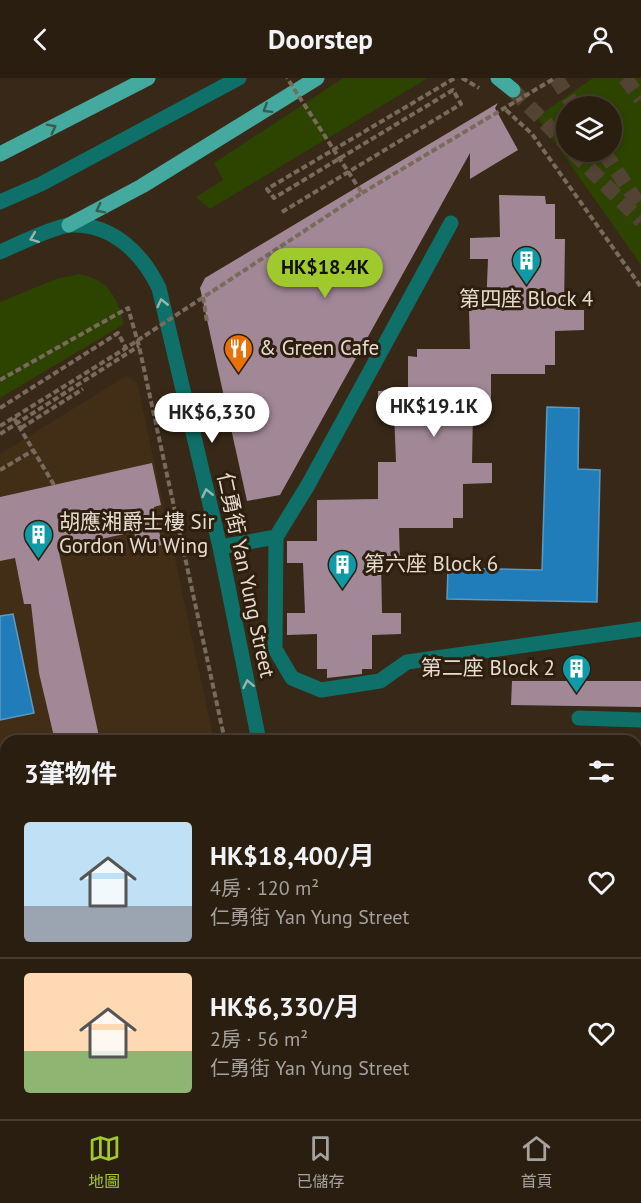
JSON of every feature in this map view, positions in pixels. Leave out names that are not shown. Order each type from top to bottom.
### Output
[{"type":"main road","points":[[0,154],[148,78]]},
{"type":"main road","points":[[69,225],[142,186],[317,78]]},
{"type":"main road","points":[[498,78],[513,90]]},
{"type":"street","points":[[0,202],[41,184],[238,78]]},
{"type":"street","points":[[451,223],[308,485],[276,537],[275,649],[292,678],[321,690],[380,681],[407,662],[641,629]]},
{"type":"street","points":[[0,252],[69,225]]},
{"type":"street","name":"仁勇街 Yan Yung Street","points":[[69,225],[115,235],[137,253],[154,279],[220,547],[258,735]]},
{"type":"street","points":[[220,547],[276,537]]},
{"type":"street","points":[[579,718],[641,720]]},
{"type":"path","points":[[287,78],[362,193]]},
{"type":"path","points":[[282,212],[461,104],[453,90],[274,198],[267,189],[455,78]]},
{"type":"path","points":[[462,78],[486,92]]},
{"type":"path","points":[[0,426],[126,348],[362,193],[555,78]]},
{"type":"path","points":[[502,106],[532,134],[641,287]]},
{"type":"path","points":[[203,297],[207,322]]},
{"type":"path","points":[[0,380],[128,308],[139,345],[224,735]]},
{"type":"path","points":[[0,408],[118,333],[126,348]]},
{"type":"path","points":[[0,434],[139,345]]},
{"type":"path","points":[[21,428],[83,388]]},
{"type":"path","points":[[14,418],[54,485]]},
{"type":"path","points":[[0,470],[34,450]]},
{"type":"shaded area","points":[[126,376],[137,382],[213,735],[0,735],[0,454]]},
{"type":"green space","points":[[343,78],[428,78],[210,209],[196,197],[223,180],[214,163]]},
{"type":"green space","points":[[593,78],[641,78],[641,265],[569,162],[622,162],[622,96],[567,96]]},
{"type":"green space","points":[[556,104],[556,144],[537,117]]},
{"type":"green space","points":[[79,274],[105,285],[115,298],[124,324],[0,398],[0,302],[56,279]]},
{"type":"water","points":[[547,407],[579,408],[578,469],[600,470],[597,602],[447,599],[448,568],[542,570]]},
{"type":"water","points":[[13,614],[34,713],[0,720],[0,616]]},
{"type":"building","points":[[498,103],[495,108],[518,150],[470,179],[470,153],[280,495],[247,501],[200,288],[205,278]]},
{"type":"building","points":[[499,195],[545,196],[546,204],[555,204],[555,239],[565,239],[564,310],[584,310],[584,330],[555,331],[555,365],[545,365],[545,374],[491,374],[491,411],[473,411],[472,463],[492,463],[492,483],[463,484],[463,518],[453,518],[453,528],[399,528],[400,562],[381,562],[382,613],[401,613],[401,634],[372,635],[372,669],[362,669],[362,674],[327,678],[327,669],[317,669],[317,634],[287,635],[287,613],[305,613],[303,563],[287,563],[287,541],[317,541],[317,500],[378,499],[378,462],[396,462],[394,412],[378,412],[378,391],[408,390],[408,356],[417,357],[417,349],[470,349],[469,309],[486,309],[488,259],[470,259],[470,238],[500,237]]},
{"type":"building","name":"胡應湘爵士樓 Sir Gordon Wu Wing","points":[[152,463],[161,505],[154,507],[162,545],[138,550],[134,532],[58,548],[99,735],[54,735],[39,673],[31,604],[24,604],[15,558],[0,561],[0,497]]},
{"type":"building","name":"第二座 Block 2","points":[[512,681],[641,681],[641,707],[511,705]]},
{"type":"tunnel","points":[[556,78],[568,96]]},
{"type":"tunnel","points":[[625,78],[641,99]]},
{"type":"tunnel","points":[[513,90],[556,134]]},
{"type":"tunnel","points":[[583,162],[641,221]]},
{"type":"tunnel","points":[[611,162],[641,208]]},
{"type":"place","name":"第四座 Block 4","points":[[526,286]]},
{"type":"place","name":"& Green Cafe","points":[[238,374]]},
{"type":"place","name":"胡應湘爵士樓 Sir Gordon Wu Wing","points":[[38,560]]},
{"type":"place","name":"第六座 Block 6","points":[[343,590]]},
{"type":"place","name":"第二座 Block 2","points":[[576,694]]}]
